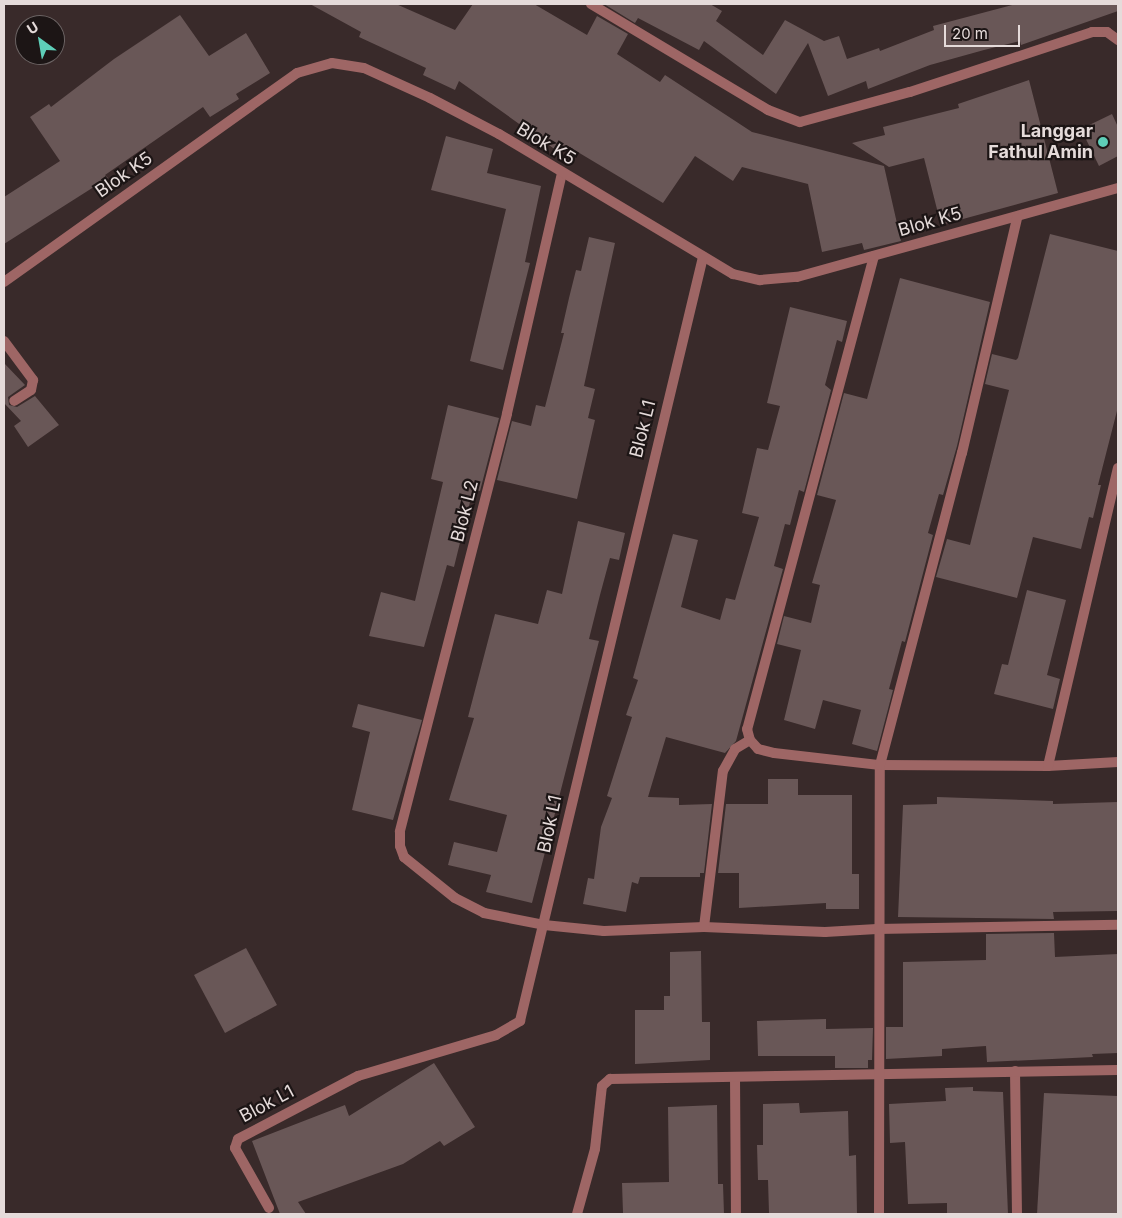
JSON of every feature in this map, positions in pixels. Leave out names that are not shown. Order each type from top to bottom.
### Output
[{"type":"street","points":[[590,4],[768,110],[800,122],[910,92],[1092,32],[1107,32],[1118,40]]},
{"type":"street","name":"Blok K5","points":[[4,282],[297,73],[332,63],[364,68],[499,134],[733,274],[760,280],[796,277],[963,229],[1017,218],[1118,188]]},
{"type":"street","name":"Blok L2","points":[[544,925],[484,913],[455,898],[404,857],[400,832],[509,404],[562,173]]},
{"type":"street","points":[[879,1214],[877,928],[880,765],[962,453],[1017,218]]},
{"type":"street","points":[[874,256],[747,729],[750,740],[758,749],[774,753],[880,765],[1048,766],[1118,762]]},
{"type":"street","name":"Blok L1","points":[[269,1208],[235,1148],[238,1139],[358,1076],[510,1029],[520,1021],[525,1008],[588,728],[703,257]]},
{"type":"street","points":[[4,341],[34,380],[31,390],[14,402]]},
{"type":"street","points":[[1048,766],[1118,468]]},
{"type":"street","points":[[704,928],[723,772],[735,749],[750,740]]},
{"type":"street","points":[[544,925],[604,931],[704,928],[826,932],[877,928],[1118,925]]},
{"type":"street","points":[[577,1214],[595,1149],[602,1086],[610,1079],[630,1077],[735,1077],[1118,1070]]},
{"type":"street","points":[[1015,1071],[1017,1214]]},
{"type":"street","points":[[735,1077],[736,1214]]},
{"type":"building","points":[[310,4],[396,4],[455,30],[473,4],[534,4],[587,35],[597,16],[628,34],[617,54],[660,82],[665,75],[752,132],[884,166],[901,241],[864,250],[862,243],[822,252],[808,184],[742,167],[733,181],[695,156],[663,203],[566,145],[560,153],[459,81],[455,90],[423,75],[426,68],[359,37],[361,32]]},
{"type":"building","points":[[604,4],[710,4],[722,11],[716,21],[763,55],[785,20],[824,41],[839,36],[847,59],[879,48],[880,51],[934,30],[933,26],[1016,4],[1118,4],[1118,11],[1021,45],[1020,41],[930,65],[868,89],[866,81],[828,96],[808,43],[776,94],[704,41],[699,50],[638,18],[635,23]]},
{"type":"building","points":[[180,15],[209,56],[246,33],[270,73],[236,94],[239,99],[210,117],[203,107],[105,175],[108,178],[4,244],[4,197],[60,161],[30,117],[49,104],[51,107],[114,59]]},
{"type":"building","points":[[1029,80],[1058,193],[941,225],[924,158],[889,167],[852,143],[885,135],[883,127],[959,108],[958,104]]},
{"type":"building","name":"Langgar Fathul Amin","points":[[1112,114],[1118,127],[1118,156],[1099,166],[1081,129]]},
{"type":"building","points":[[446,136],[493,149],[487,173],[541,186],[525,262],[530,263],[503,370],[470,361],[506,209],[431,190]]},
{"type":"building","points":[[1050,234],[1118,251],[1118,407],[1098,485],[1101,485],[1093,518],[1089,517],[1081,549],[1033,537],[1017,598],[936,577],[947,539],[970,545],[1009,390],[985,384],[992,354],[1016,360],[1018,358]]},
{"type":"building","points":[[589,237],[615,243],[584,386],[595,389],[588,418],[595,420],[577,499],[497,480],[512,421],[531,426],[536,405],[545,407],[564,333],[561,333],[576,270],[581,271]]},
{"type":"building","points":[[900,278],[990,302],[957,446],[943,495],[939,494],[928,533],[933,535],[905,642],[902,641],[889,689],[893,690],[877,751],[852,744],[861,710],[823,700],[815,729],[784,720],[801,650],[777,644],[784,616],[811,623],[820,585],[812,583],[836,500],[817,495],[844,393],[867,399]]},
{"type":"building","points":[[790,307],[847,321],[842,342],[837,340],[825,385],[831,390],[804,492],[799,490],[790,525],[785,524],[774,566],[783,569],[736,741],[725,753],[666,737],[648,797],[679,798],[679,805],[712,804],[704,873],[700,873],[700,877],[640,877],[638,884],[632,882],[626,912],[583,904],[588,878],[594,879],[601,827],[612,798],[607,796],[632,717],[626,715],[638,680],[633,678],[673,534],[698,540],[681,607],[720,620],[726,598],[735,600],[759,517],[742,513],[757,448],[768,450],[780,406],[767,403]]},
{"type":"building","points":[[4,363],[25,385],[8,397],[9,405],[17,407],[35,396],[59,425],[28,447],[14,426],[21,421],[4,403]]},
{"type":"building","points":[[448,405],[499,418],[480,491],[473,490],[454,567],[447,565],[424,647],[369,636],[381,592],[415,601],[443,482],[431,479]]},
{"type":"building","points":[[578,521],[625,533],[619,560],[610,558],[600,595],[589,639],[599,641],[532,903],[486,892],[491,875],[448,865],[454,842],[497,852],[507,815],[449,800],[474,718],[468,717],[495,614],[538,624],[547,590],[562,594]]},
{"type":"building","points":[[1027,590],[1066,600],[1047,675],[1060,679],[1053,709],[994,694],[1002,664],[1008,665]]},
{"type":"building","points":[[358,704],[422,720],[393,820],[352,810],[370,732],[352,727]]},
{"type":"building","points":[[768,779],[798,779],[798,795],[852,795],[852,874],[859,874],[859,909],[826,909],[826,903],[739,908],[739,873],[718,873],[726,804],[768,804]]},
{"type":"building","points":[[937,797],[1053,801],[1053,804],[1118,802],[1118,911],[1053,912],[1054,919],[898,917],[903,805],[937,804]]},
{"type":"building","points":[[1054,933],[1055,957],[1118,954],[1118,1053],[1092,1054],[1093,1057],[987,1062],[986,1046],[942,1049],[942,1056],[886,1059],[886,1027],[903,1027],[903,962],[986,960],[986,934]]},
{"type":"building","points":[[246,948],[277,1005],[225,1033],[194,975]]},
{"type":"building","points":[[701,951],[702,1022],[710,1022],[710,1060],[635,1064],[635,1010],[664,1010],[664,996],[670,996],[670,952]]},
{"type":"building","points":[[826,1019],[826,1029],[873,1028],[872,1060],[868,1060],[868,1068],[835,1068],[835,1056],[758,1056],[757,1021]]},
{"type":"building","points":[[434,1063],[475,1127],[444,1146],[440,1141],[403,1164],[298,1202],[306,1214],[280,1214],[252,1141],[345,1105],[349,1116]]},
{"type":"building","points":[[973,1087],[973,1091],[1003,1092],[1008,1214],[947,1214],[947,1203],[908,1204],[905,1142],[890,1143],[889,1104],[946,1101],[945,1088]]},
{"type":"building","points":[[1044,1093],[1118,1096],[1118,1214],[1037,1214]]},
{"type":"building","points":[[799,1103],[800,1113],[848,1111],[849,1156],[856,1155],[857,1214],[769,1213],[768,1180],[758,1180],[757,1145],[763,1145],[763,1104]]},
{"type":"building","points":[[717,1105],[718,1184],[723,1184],[724,1214],[623,1213],[622,1183],[669,1182],[668,1107]]},
{"type":"place","name":"Langgar Fathul Amin","points":[[1103,142]]}]
